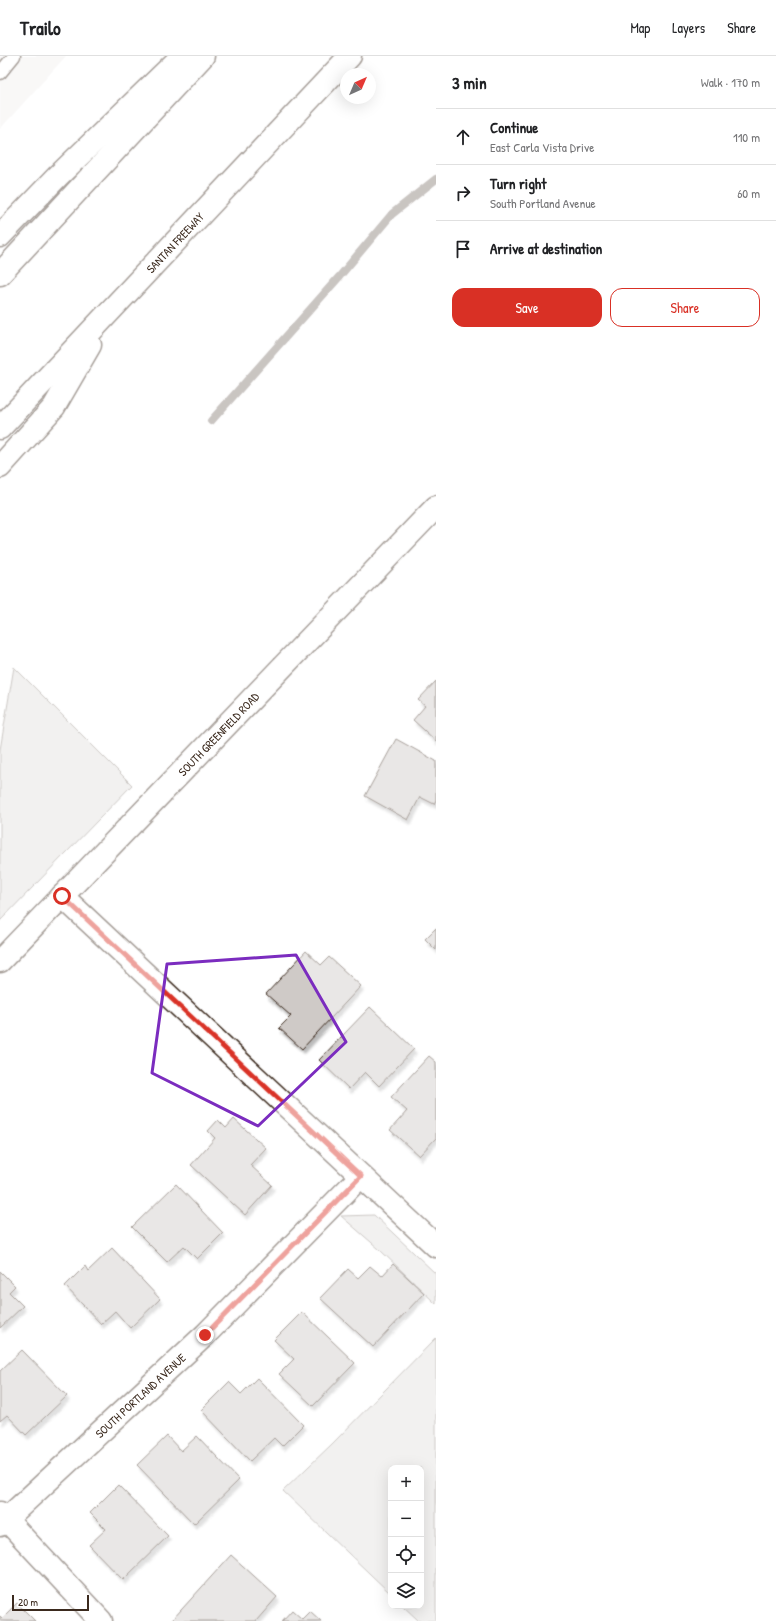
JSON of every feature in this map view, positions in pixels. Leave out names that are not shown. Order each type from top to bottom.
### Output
[{"type":"main road","points":[[0,236],[58,176],[182,56]]},
{"type":"main road","points":[[0,274],[203,56]]},
{"type":"main road","name":"SANTAN FREEWAY","points":[[0,428],[350,56]]},
{"type":"main road","points":[[0,468],[54,407],[111,310]]},
{"type":"main road","name":"SOUTH GREENFIELD ROAD","points":[[0,961],[436,507]]},
{"type":"main road","points":[[62,896],[436,1246]]},
{"type":"main road","name":"SOUTH PORTLAND AVENUE","points":[[2,1519],[205,1335],[361,1176]]},
{"type":"main road","points":[[2,1519],[101,1621]]},
{"type":"lane","points":[[0,73],[14,56]]},
{"type":"highlighted area","points":[[296,955],[346,1042],[258,1126],[152,1073],[167,964]]},
{"type":"shaded area","points":[[0,56],[66,56],[0,129]]},
{"type":"shaded area","points":[[14,667],[132,785],[0,921],[0,750]]},
{"type":"shaded area","points":[[374,1215],[436,1274],[436,1304],[379,1249],[341,1216]]},
{"type":"shaded area","points":[[436,1338],[436,1621],[419,1621],[406,1609],[424,1609],[424,1465],[388,1465],[388,1591],[283,1491],[333,1443]]},
{"type":"building","points":[[436,681],[436,741],[413,720],[425,706],[418,700]]},
{"type":"building","points":[[396,739],[436,761],[436,800],[434,804],[420,797],[408,820],[365,796]]},
{"type":"building","points":[[436,928],[436,950],[425,939]]},
{"type":"building","points":[[306,951],[321,965],[329,957],[361,986],[302,1049],[279,1028],[291,1016],[266,994]]},
{"type":"building","points":[[370,1007],[414,1049],[379,1086],[365,1072],[349,1089],[319,1060]]},
{"type":"building","points":[[429,1056],[436,1062],[436,1138],[419,1156],[390,1130],[407,1111],[391,1097]]},
{"type":"building","points":[[234,1119],[266,1148],[250,1165],[272,1185],[245,1215],[191,1165],[215,1138],[208,1131],[218,1120],[226,1128]]},
{"type":"building","points":[[176,1184],[223,1233],[197,1259],[184,1246],[167,1262],[132,1227]]},
{"type":"building","points":[[112,1248],[160,1299],[130,1328],[115,1311],[101,1324],[65,1286],[85,1266],[88,1271]]},
{"type":"building","points":[[393,1264],[424,1293],[373,1347],[320,1298],[348,1269],[358,1278],[370,1266],[382,1276]]},
{"type":"building","points":[[0,1271],[15,1286],[9,1292],[23,1306],[0,1328]]},
{"type":"building","points":[[302,1312],[355,1363],[313,1406],[279,1374],[294,1359],[274,1340]]},
{"type":"building","points":[[22,1350],[67,1396],[26,1435],[7,1415],[0,1421],[0,1371]]},
{"type":"building","points":[[257,1378],[303,1425],[282,1446],[274,1438],[250,1461],[201,1410],[229,1382],[241,1394]]},
{"type":"building","points":[[167,1436],[181,1451],[197,1436],[239,1480],[194,1524],[137,1465]]},
{"type":"building","points":[[118,1485],[168,1536],[123,1580],[89,1545],[106,1529],[90,1513]]},
{"type":"building","points":[[231,1555],[277,1597],[256,1621],[173,1621],[172,1620]]},
{"type":"building","points":[[17,1603],[35,1621],[0,1621],[0,1616],[2,1618]]},
{"type":"building","points":[[292,1610],[302,1619],[310,1611],[321,1621],[282,1621]]},
{"type":"waterway","points":[[211,421],[339,277],[392,214],[436,179]]},
{"type":"route","points":[[62,896],[361,1176],[205,1335]]}]
